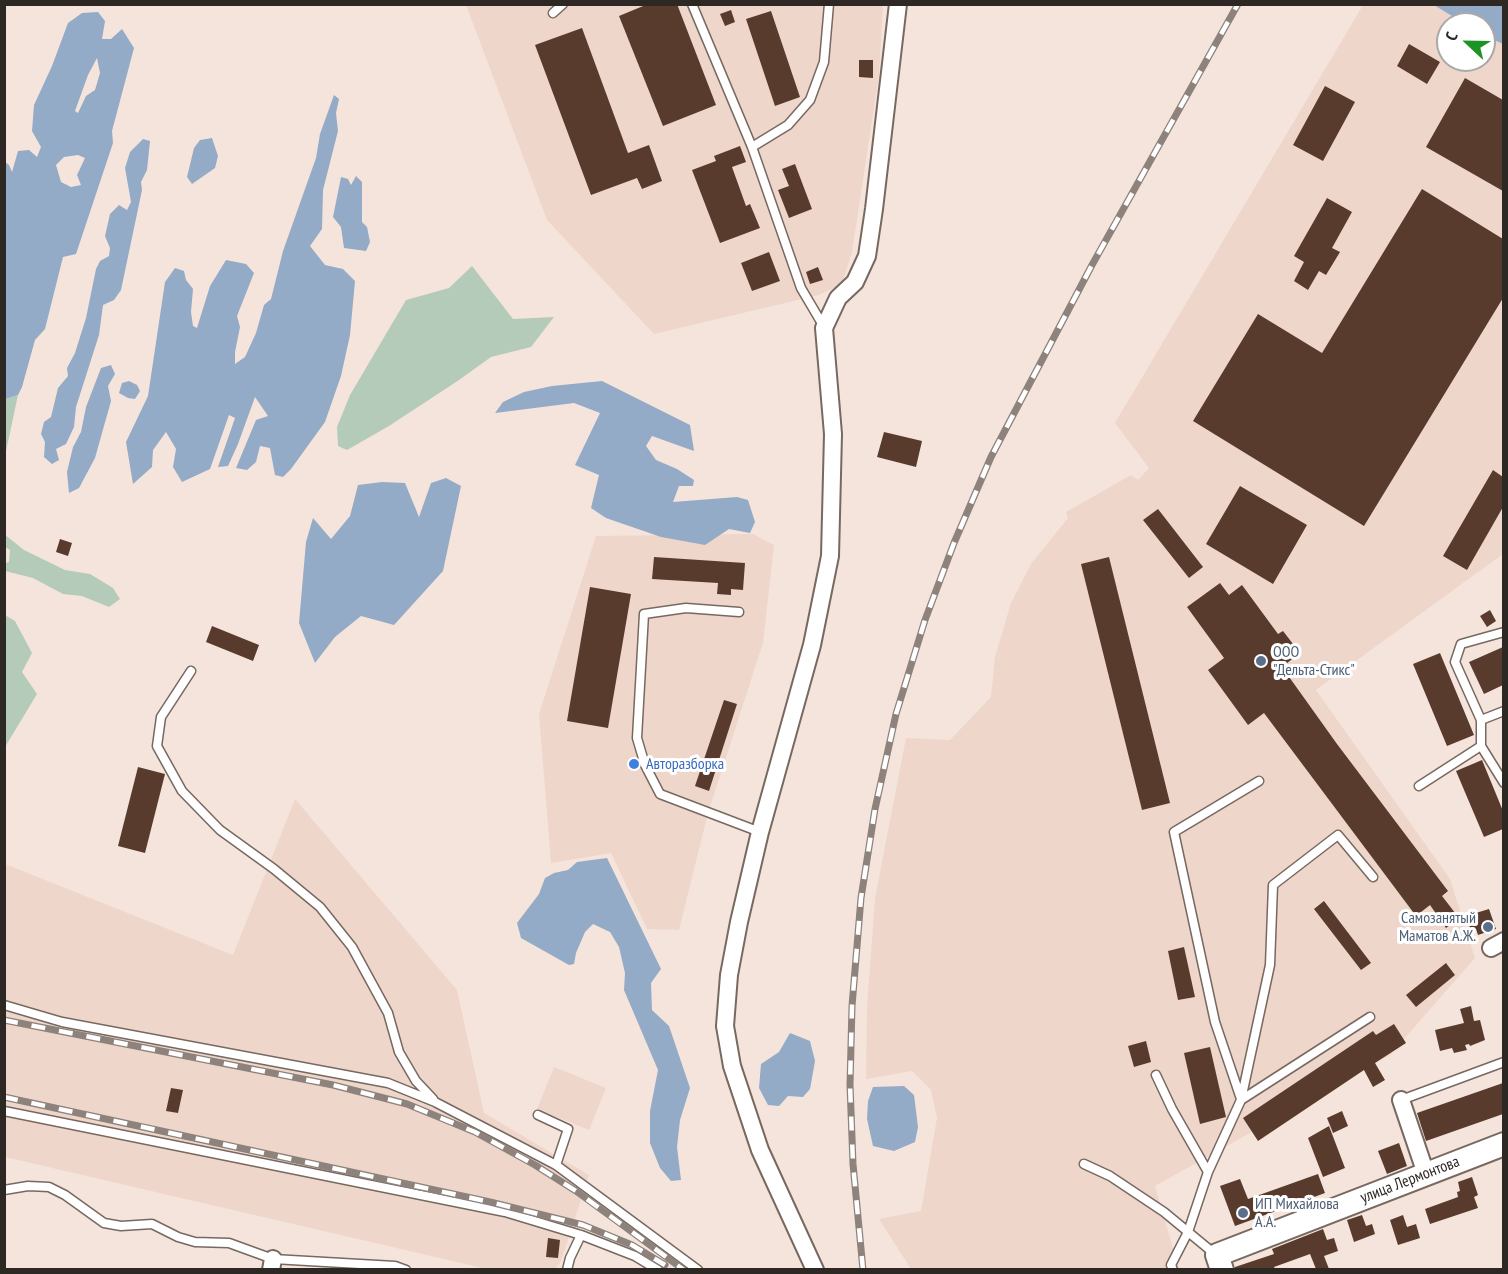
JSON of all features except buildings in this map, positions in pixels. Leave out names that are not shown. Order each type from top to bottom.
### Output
[{"type":"street","points":[[815,1269],[760,1150],[732,1066],[725,1026],[729,975],[739,922],[760,831],[812,645],[830,556],[833,434],[824,328],[838,298],[855,282],[867,256],[898,4]]},
{"type":"street","points":[[1401,1100],[1426,1174]]},
{"type":"street","name":"улица Лермонтова","points":[[1219,1262],[1426,1174],[1503,1144]]},
{"type":"lane","points":[[553,13],[563,4]]},
{"type":"lane","points":[[692,4],[752,147],[801,288],[824,328]]},
{"type":"lane","points":[[752,147],[788,125],[810,100],[824,62],[829,4]]},
{"type":"lane","points":[[739,612],[686,608],[644,614],[637,738],[645,765],[660,794],[760,831]]},
{"type":"lane","points":[[1503,632],[1461,644],[1455,662],[1481,720],[1481,746],[1503,783]]},
{"type":"lane","points":[[191,671],[162,717],[157,746],[177,782],[220,830],[274,869],[320,908],[333,923],[352,947],[388,1013],[399,1052],[416,1081],[435,1102]]},
{"type":"lane","points":[[1481,720],[1503,711]]},
{"type":"lane","points":[[1419,786],[1481,746]]},
{"type":"lane","points":[[1241,1100],[1215,1022],[1174,832],[1259,781]]},
{"type":"lane","points":[[1173,1269],[1171,1265],[1188,1232],[1208,1172],[1241,1100],[1270,965],[1273,885],[1338,835],[1373,877]]},
{"type":"lane","points":[[4,1005],[62,1022],[388,1083],[435,1102],[556,1165],[698,1269]]},
{"type":"lane","points":[[1241,1100],[1370,1017]]},
{"type":"lane","points":[[1401,1100],[1503,1062]]},
{"type":"lane","points":[[1156,1075],[1172,1109],[1208,1172]]},
{"type":"lane","points":[[4,1111],[505,1212],[581,1235],[635,1256],[658,1269]]},
{"type":"lane","points":[[538,1115],[568,1129],[556,1165]]},
{"type":"lane","points":[[1084,1164],[1110,1176],[1164,1212],[1219,1262]]},
{"type":"lane","points":[[4,1190],[28,1186],[49,1187],[65,1195],[104,1223],[121,1227],[152,1224],[178,1237],[195,1242],[229,1243],[272,1264],[395,1266],[406,1269]]},
{"type":"lane","points":[[567,1269],[581,1235]]},
{"type":"shaded area","points":[[466,5],[883,5],[879,75],[852,252],[842,284],[819,295],[654,334],[547,220]]},
{"type":"shaded area","points":[[1363,5],[1503,5],[1503,554],[1316,690],[1450,879],[1475,958],[1390,1055],[1155,1186],[1179,1269],[911,1269],[879,1219],[921,1211],[937,1118],[931,1090],[912,1071],[866,1079],[867,1007],[875,898],[906,738],[950,740],[991,697],[995,657],[1011,603],[1031,564],[1068,518],[1066,512],[1131,475],[1138,480],[1149,468],[1115,423]]},
{"type":"shaded area","name":"Авторазборка","points":[[753,534],[774,545],[763,643],[708,813],[679,930],[647,929],[611,853],[551,863],[539,714],[596,536]]},
{"type":"shaded area","points":[[295,799],[457,990],[484,1113],[589,1175],[561,1261],[555,1269],[491,1270],[5,1157],[5,864],[233,955]]},
{"type":"shaded area","points":[[554,1067],[606,1088],[589,1130],[537,1109]]},
{"type":"green space","points":[[472,266],[513,319],[554,317],[531,347],[491,357],[389,426],[347,450],[338,446],[337,427],[350,395],[406,300],[449,288]]},
{"type":"green space","points":[[18,395],[5,456],[4,399]]},
{"type":"green space","points":[[4,534],[24,550],[65,570],[90,574],[113,588],[120,599],[109,607],[82,596],[63,594],[33,578],[5,571],[5,563],[9,562],[10,550],[5,547]]},
{"type":"green space","points":[[5,615],[15,621],[32,653],[22,672],[37,694],[5,747]]},
{"type":"water","points":[[1434,5],[1503,5],[1503,44],[1496,41],[1496,12],[1445,12]]},
{"type":"water","points":[[98,12],[105,21],[102,39],[111,39],[122,29],[134,48],[112,131],[113,143],[76,254],[63,257],[45,329],[35,340],[22,387],[18,395],[5,399],[5,162],[12,172],[18,151],[29,150],[37,157],[41,147],[32,131],[34,105],[68,23],[82,13]],"holes":[[[97,58],[100,73],[95,90],[86,96],[78,113],[75,111]],[[78,155],[85,158],[77,175],[81,185],[71,187],[61,182],[56,165],[64,157]]]},
{"type":"water","points":[[334,95],[339,99],[336,113],[338,131],[323,190],[322,229],[310,246],[325,265],[343,269],[355,281],[350,335],[341,376],[325,422],[283,477],[275,475],[270,448],[260,446],[256,462],[247,470],[236,468],[256,420],[268,416],[255,397],[228,466],[218,467],[235,418],[229,415],[210,469],[182,482],[173,467],[176,449],[166,432],[153,450],[152,467],[133,484],[126,442],[148,396],[165,282],[175,268],[184,271],[186,280],[193,289],[191,312],[193,326],[197,328],[210,286],[226,260],[246,264],[254,273],[237,316],[240,327],[235,364],[245,357],[256,333],[264,305],[271,299],[283,251],[316,158],[320,134]]},
{"type":"water","points":[[212,138],[218,156],[215,168],[192,184],[187,177],[194,148],[200,140]]},
{"type":"water","points":[[143,139],[150,141],[147,170],[141,182],[142,190],[121,290],[114,300],[103,305],[99,335],[76,407],[74,427],[66,444],[56,449],[59,460],[52,464],[44,457],[45,442],[41,434],[44,422],[51,417],[58,388],[68,376],[67,368],[75,353],[86,318],[96,269],[100,261],[109,256],[110,248],[105,236],[110,214],[119,205],[127,210],[131,202],[125,168],[130,152]]},
{"type":"water","points":[[356,176],[362,182],[362,222],[367,227],[370,242],[366,251],[344,248],[341,227],[333,217],[341,177],[348,179],[351,185]]},
{"type":"water","points":[[111,365],[115,374],[108,386],[111,401],[95,458],[79,488],[69,493],[67,472],[73,447],[81,432],[86,407],[101,368]]},
{"type":"water","points":[[129,381],[137,385],[140,391],[135,399],[119,393],[122,383]]},
{"type":"water","points":[[602,381],[690,425],[694,451],[652,436],[646,446],[656,460],[677,469],[694,480],[693,486],[679,486],[673,502],[737,497],[748,500],[755,522],[750,533],[729,529],[705,545],[661,537],[606,518],[591,508],[599,475],[575,465],[600,413],[574,403],[495,413],[503,402],[524,392],[552,386]]},
{"type":"water","points":[[446,478],[461,486],[443,571],[394,625],[361,616],[335,637],[315,663],[299,623],[306,542],[313,518],[331,539],[350,516],[358,485],[382,482],[405,483],[419,517],[431,483]]},
{"type":"water","points":[[607,858],[661,969],[651,983],[652,1010],[669,1026],[690,1088],[680,1120],[677,1147],[681,1180],[671,1181],[660,1168],[650,1143],[650,1111],[658,1070],[624,990],[625,973],[619,947],[610,932],[593,924],[585,932],[574,964],[569,965],[521,938],[517,923],[539,894],[545,878],[568,870],[577,862]]},
{"type":"water","points":[[790,1033],[810,1041],[815,1061],[810,1089],[803,1097],[788,1096],[779,1106],[768,1105],[759,1088],[761,1064],[779,1052]]},
{"type":"water","points":[[904,1086],[914,1095],[918,1127],[915,1142],[894,1151],[873,1146],[867,1119],[868,1101],[873,1087]]},
{"type":"railway","points":[[863,1270],[853,1164],[850,1085],[852,1006],[861,898],[875,809],[896,714],[925,620],[954,543],[991,457],[1092,265],[1238,4]]},
{"type":"railway","points":[[4,1020],[333,1085],[407,1104],[475,1132],[535,1165],[576,1191],[684,1270]]},
{"type":"railway","points":[[4,1097],[490,1202],[583,1225],[632,1245],[665,1265]]},
{"type":"place","name":"ООО \"Дельта-Стикс\"","points":[[1261,661]]},
{"type":"place","name":"Авторазборка","points":[[634,764]]},
{"type":"place","name":"Самозанятый Маматов А.Ж.","points":[[1488,927]]},
{"type":"place","name":"ИП Михайлова А.А.","points":[[1243,1213]]}]
